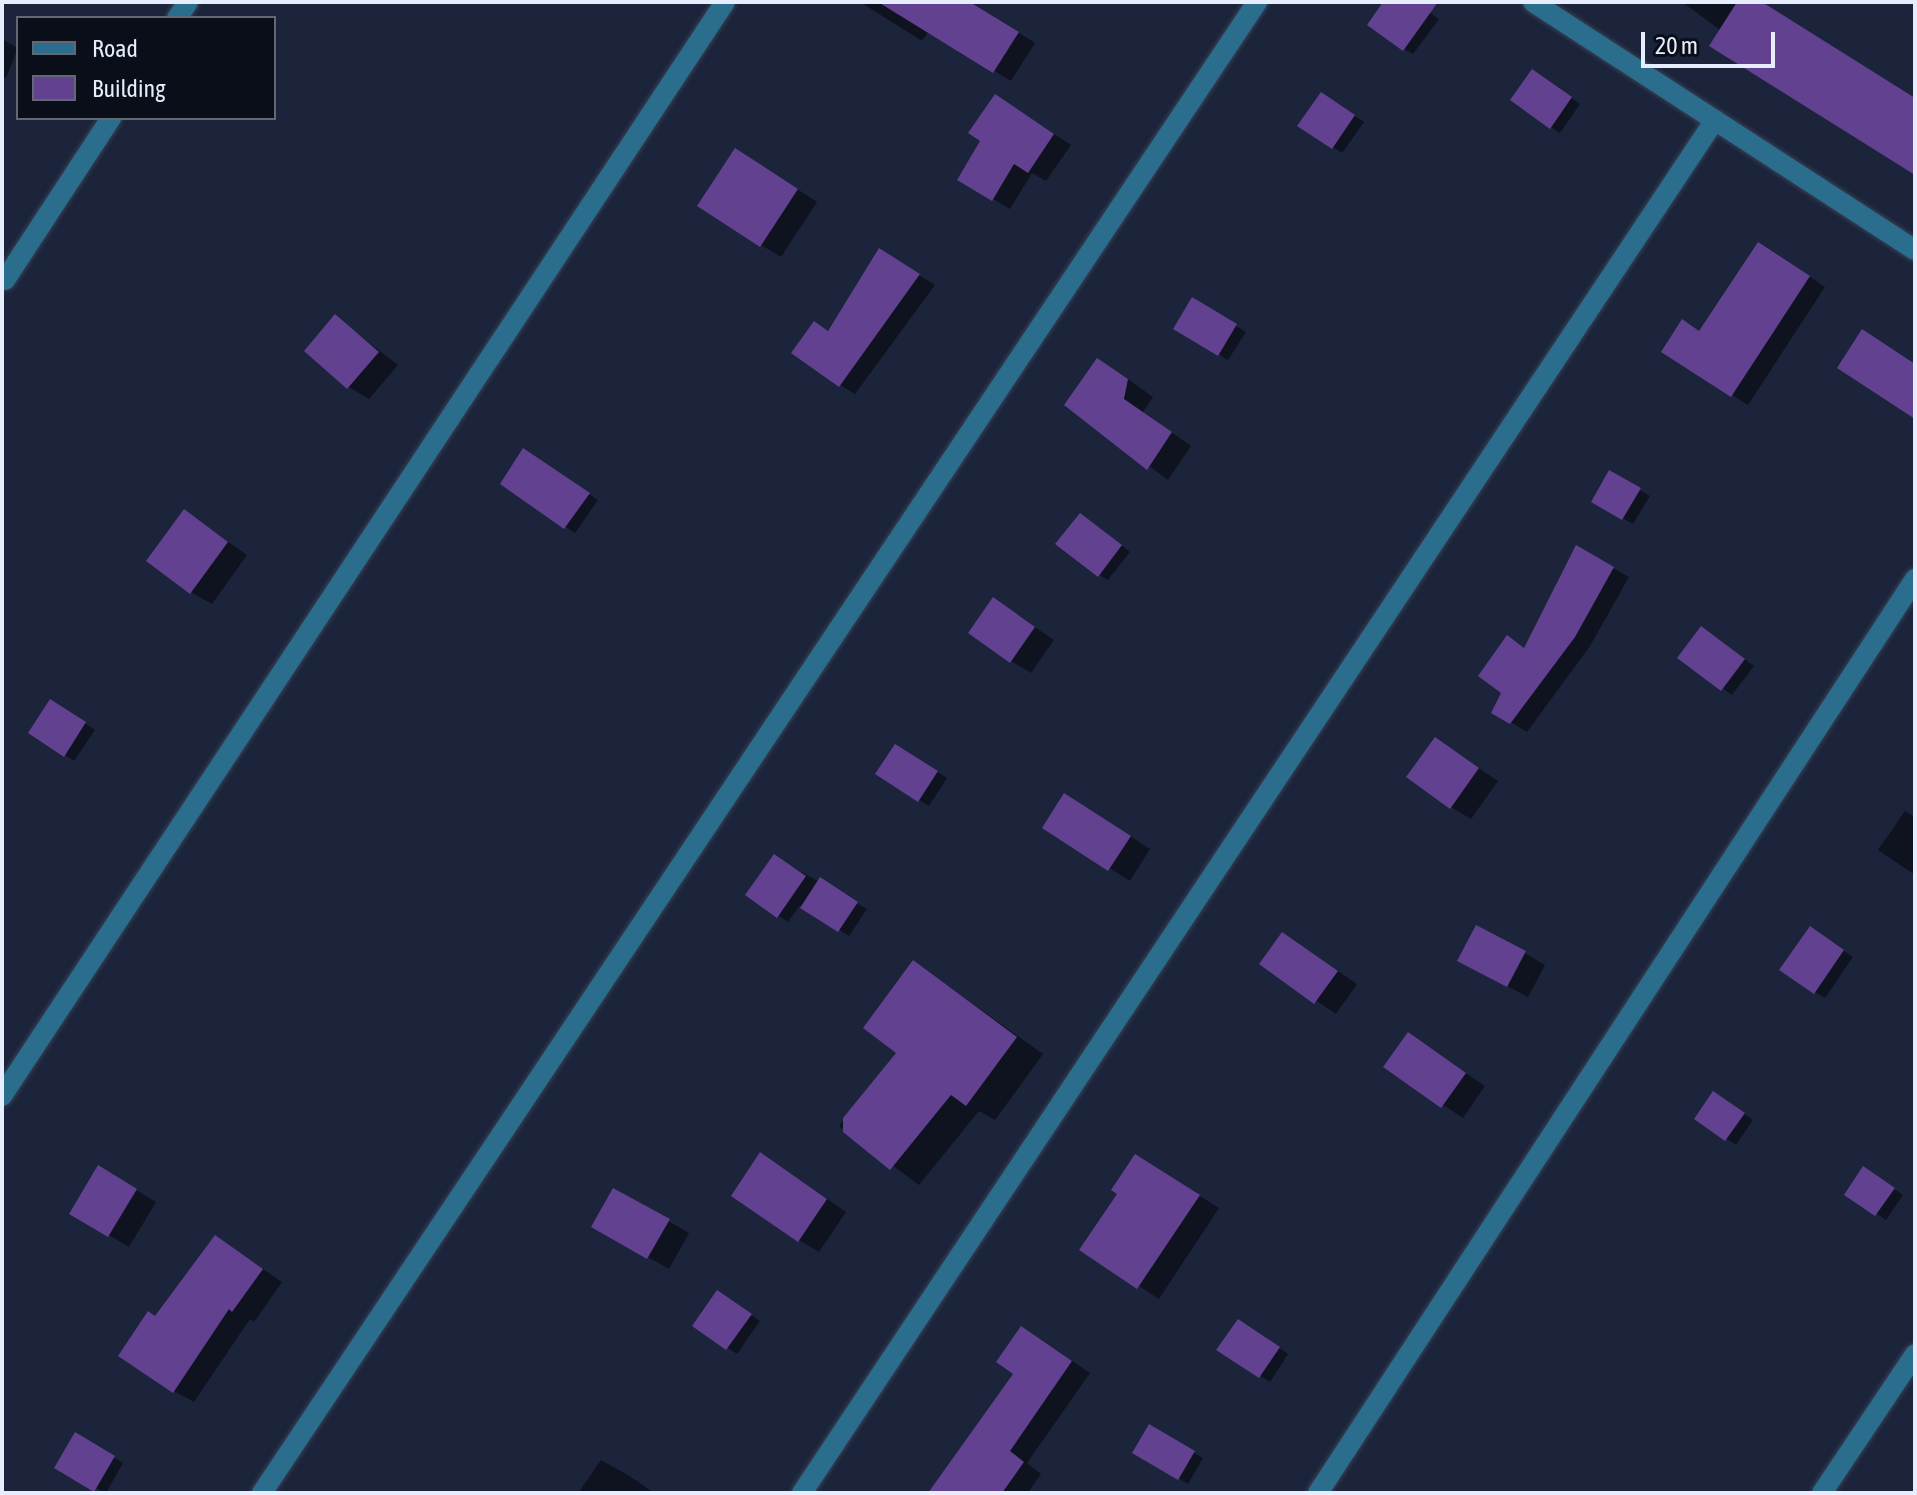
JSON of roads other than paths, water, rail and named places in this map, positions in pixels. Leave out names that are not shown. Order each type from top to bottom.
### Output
[{"type":"street","points":[[2,1096],[725,2]]},
{"type":"street","points":[[262,1493],[1257,2]]},
{"type":"street","points":[[1533,2],[1915,250]]},
{"type":"street","points":[[5,280],[110,120]]},
{"type":"street","points":[[802,1493],[1715,120]]},
{"type":"street","points":[[1318,1493],[1915,579]]},
{"type":"street","points":[[1822,1493],[1915,1354]]}]
